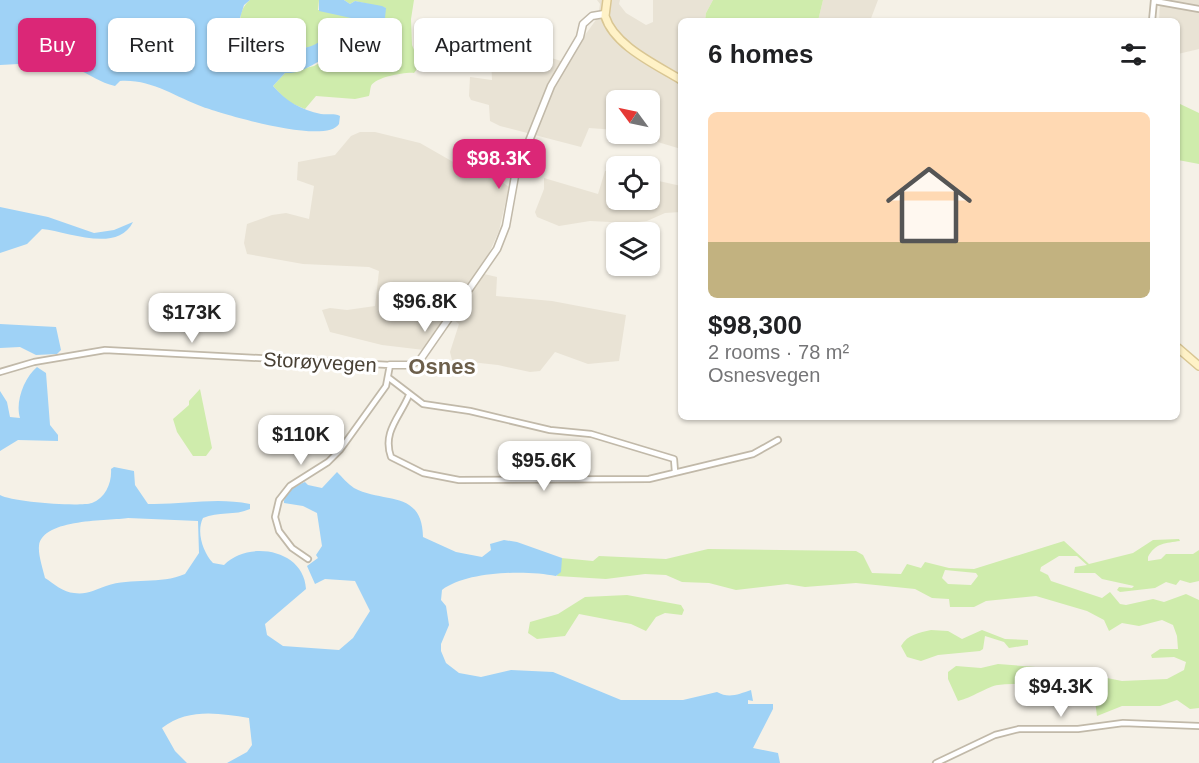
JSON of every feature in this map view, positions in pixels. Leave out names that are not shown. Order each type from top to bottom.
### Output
[{"type":"main road","points":[[608,0],[604,14],[612,29],[630,47],[678,78]]},
{"type":"main road","points":[[1180,350],[1199,366]]},
{"type":"street","points":[[1152,18],[1154,1],[1199,9]]},
{"type":"street","points":[[308,559],[292,548],[279,531],[275,517],[279,500],[290,486],[328,462],[340,450],[386,386],[390,365],[410,365],[423,356],[496,249],[506,226],[515,176],[551,86],[580,37],[583,24],[592,16],[604,14]]},
{"type":"street","name":"Storøyvegen","points":[[0,372],[34,362],[105,350],[390,365]]},
{"type":"street","points":[[389,378],[423,404],[470,411],[550,430],[591,434],[674,459],[675,472]]},
{"type":"street","points":[[409,395],[388,432],[388,449],[396,462],[423,473],[459,480],[649,479],[753,454],[778,440]]},
{"type":"street","points":[[936,763],[995,735],[1020,729],[1078,729],[1122,723],[1199,726]]},
{"type":"shaded area","points":[[597,0],[620,0],[619,4],[626,13],[646,25],[653,22],[653,0],[713,0],[705,18],[678,18],[678,148],[660,143],[660,90],[606,90],[606,129],[589,128],[581,147],[500,126],[490,121],[489,105],[471,100],[469,96],[470,77],[492,80],[492,72],[553,72],[553,58],[567,60],[598,17],[600,4]]},
{"type":"shaded area","points":[[823,0],[878,0],[871,18],[819,18]]},
{"type":"shaded area","points":[[1160,0],[1199,0],[1199,49],[1180,54],[1180,18],[1159,18]]},
{"type":"shaded area","points":[[360,132],[375,132],[420,143],[455,163],[491,174],[509,187],[499,231],[480,273],[497,277],[496,296],[552,301],[626,315],[619,361],[588,364],[555,352],[540,371],[530,372],[498,365],[452,360],[450,352],[459,324],[451,317],[424,350],[382,345],[330,332],[322,310],[330,308],[347,310],[375,306],[379,271],[369,267],[303,264],[247,254],[244,243],[247,224],[272,215],[286,213],[309,219],[314,186],[297,180],[298,162],[335,155],[351,136]]},
{"type":"shaded area","points":[[606,171],[606,210],[660,210],[660,181],[678,185],[678,212],[665,213],[647,221],[590,221],[559,226],[537,217],[535,212],[544,189],[544,178],[598,194]]},
{"type":"green space","points":[[250,0],[319,0],[318,10],[386,8],[355,1],[350,4],[344,0],[414,0],[411,19],[415,72],[379,80],[371,86],[369,96],[355,99],[316,96],[305,109],[288,102],[273,86],[285,73],[306,72],[306,68],[318,64],[318,72],[402,72],[402,18],[318,18],[318,43],[314,47],[306,47],[306,18],[241,18],[244,7]]},
{"type":"green space","points":[[713,0],[823,0],[819,18],[705,18]]},
{"type":"green space","points":[[1180,104],[1199,113],[1199,164],[1180,160]]},
{"type":"green space","points":[[200,389],[212,448],[206,456],[193,456],[177,432],[173,419],[189,405],[189,401]]},
{"type":"green space","points":[[1179,539],[1180,541],[1158,546],[1151,552],[1148,561],[1161,559],[1166,554],[1193,554],[1199,550],[1199,581],[1190,583],[1180,580],[1176,585],[1166,582],[1155,588],[1120,592],[1117,590],[1119,587],[1132,588],[1134,586],[1102,579],[1095,573],[1074,573],[1075,567],[1087,565],[1077,556],[1059,556],[1041,567],[1040,571],[1048,575],[1051,581],[1102,598],[1110,592],[1120,604],[1126,605],[1153,599],[1164,602],[1186,594],[1199,600],[1199,708],[1190,709],[1177,700],[1160,706],[1122,706],[1097,716],[1095,701],[1088,694],[1020,684],[994,686],[958,701],[948,679],[948,672],[956,666],[981,668],[998,664],[1062,669],[1122,681],[1167,679],[1184,670],[1186,662],[1174,657],[1152,658],[1151,655],[1160,649],[1178,649],[1173,625],[1162,620],[1139,626],[1122,623],[1109,631],[1104,620],[1087,611],[1036,596],[986,601],[974,607],[950,607],[949,599],[932,598],[915,589],[856,583],[805,587],[787,584],[736,590],[709,583],[682,582],[666,575],[645,574],[606,579],[557,576],[561,558],[593,561],[599,556],[666,559],[708,549],[856,551],[863,555],[872,573],[901,574],[907,564],[921,568],[925,562],[949,568],[974,569],[1064,541],[1089,564],[1133,553],[1153,540]],"holes":[[[945,570],[976,573],[978,576],[971,585],[948,584],[942,578]]]},
{"type":"green space","points":[[627,595],[681,605],[684,610],[682,615],[665,613],[656,617],[646,631],[631,624],[579,614],[565,636],[537,639],[528,633],[530,622],[558,614],[585,597]]},
{"type":"green space","points":[[931,630],[948,631],[962,639],[982,630],[1005,639],[1028,640],[1028,645],[1009,648],[1004,642],[985,636],[983,649],[980,651],[938,655],[921,661],[907,657],[901,646],[904,642],[914,635]]},
{"type":"water","points":[[0,0],[250,0],[244,5],[240,18],[207,18],[207,72],[295,72],[285,73],[273,86],[300,107],[321,114],[340,116],[339,124],[330,130],[296,130],[232,116],[143,83],[120,81],[115,86],[105,83],[82,72],[96,72],[96,18],[18,18],[18,64],[0,65]]},
{"type":"water","points":[[319,0],[344,0],[350,4],[355,1],[386,8],[385,18],[351,18],[319,11]]},
{"type":"water","points":[[318,42],[318,62],[306,68],[306,47]]},
{"type":"water","points":[[0,207],[48,217],[94,233],[114,230],[133,222],[126,232],[104,239],[42,229],[27,244],[0,253]]},
{"type":"water","points":[[0,324],[56,327],[61,350],[57,354],[36,355],[20,347],[0,348]]},
{"type":"water","points":[[37,367],[46,373],[50,425],[58,435],[58,441],[18,440],[0,451],[0,391],[7,402],[10,417],[20,418],[19,405],[22,391],[28,377]]},
{"type":"water","points":[[114,467],[134,471],[135,485],[148,504],[224,501],[250,504],[250,509],[244,511],[203,518],[200,535],[206,553],[213,563],[224,565],[234,557],[260,551],[286,557],[296,565],[303,575],[306,589],[265,624],[267,635],[283,646],[339,650],[353,638],[370,611],[355,581],[325,579],[315,584],[307,566],[318,558],[316,555],[322,546],[317,513],[303,506],[284,503],[288,493],[305,482],[308,485],[322,488],[337,472],[354,488],[399,500],[416,511],[421,522],[423,537],[456,552],[482,557],[491,550],[490,544],[504,540],[517,542],[562,558],[561,572],[556,576],[529,573],[497,574],[466,579],[442,590],[441,600],[446,606],[449,625],[441,644],[446,663],[459,673],[481,677],[511,670],[553,672],[621,700],[683,700],[717,692],[730,695],[751,690],[753,701],[748,700],[748,704],[773,704],[773,709],[753,748],[778,753],[780,763],[227,763],[247,752],[252,745],[249,718],[204,714],[182,717],[162,728],[175,751],[187,763],[0,763],[0,495],[18,500],[46,503],[92,503],[97,501],[107,489],[111,469]],"holes":[[[128,518],[198,521],[199,553],[185,574],[166,579],[116,583],[83,593],[70,593],[45,578],[39,546],[43,537],[52,530],[78,523]]]},
{"type":"district","name":"Osnes","points":[[442,366]]}]
